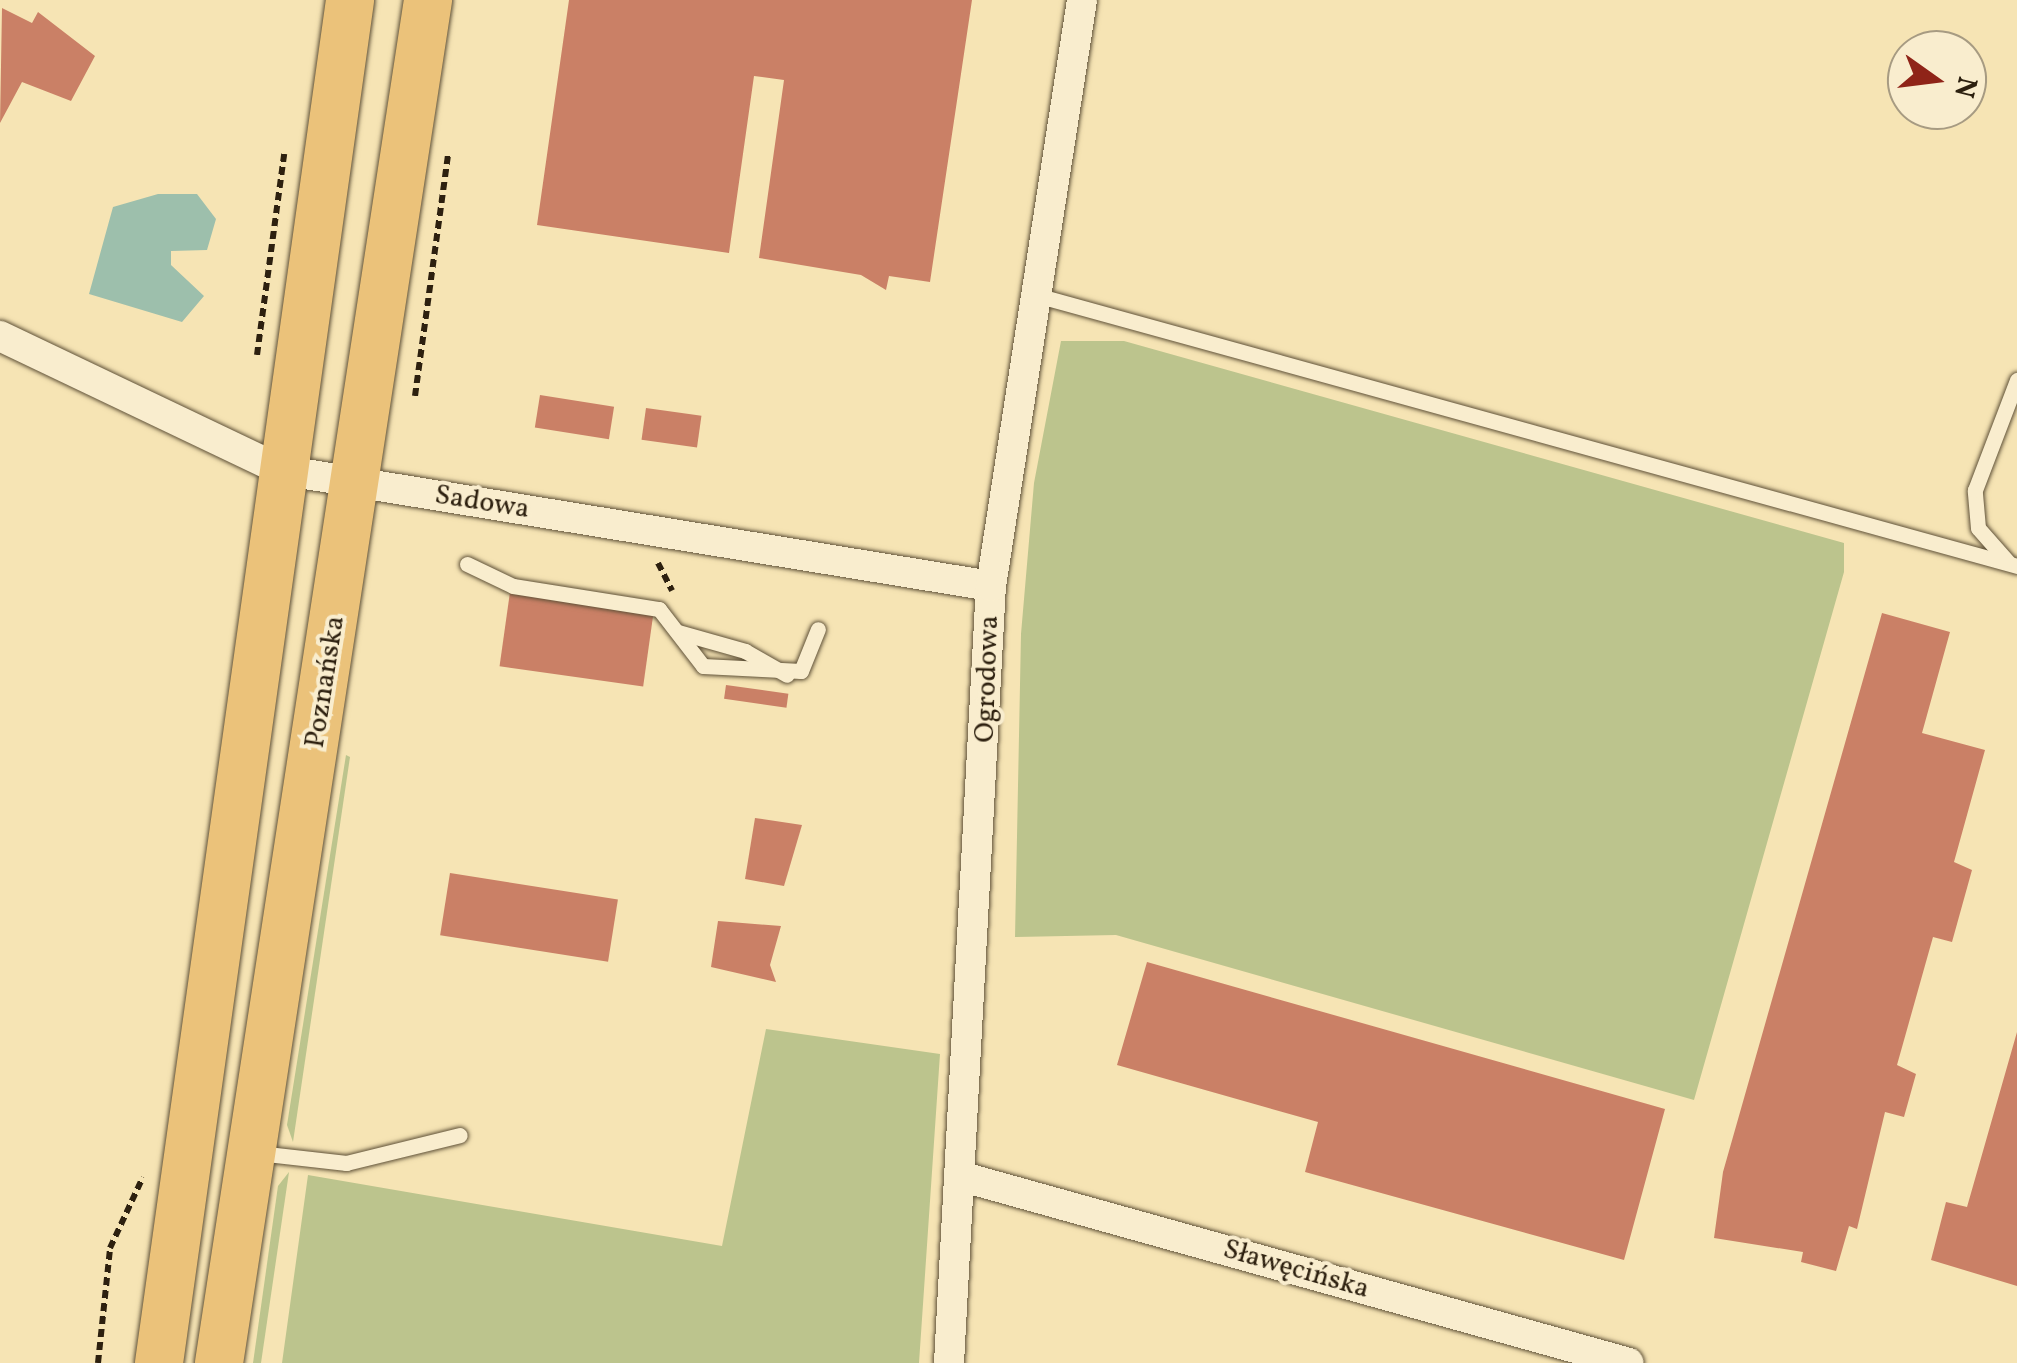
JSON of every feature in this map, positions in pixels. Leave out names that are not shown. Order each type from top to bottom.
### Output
[{"type":"main road","points":[[158,1363],[350,0]]},
{"type":"main road","name":"Poznańska","points":[[219,1363],[428,0]]},
{"type":"street","name":"Ogrodowa","points":[[949,1363],[991,586],[1082,0]]},
{"type":"street","name":"Sadowa","points":[[0,336],[281,470],[991,586]]},
{"type":"street","name":"Sławęcińska","points":[[962,1177],[1630,1363]]},
{"type":"lane","points":[[1036,295],[2014,566]]},
{"type":"lane","points":[[2014,566],[1978,528],[1975,490],[2017,380]]},
{"type":"lane","points":[[467,564],[514,586],[651,606],[678,632],[702,666],[787,675],[811,660],[818,629]]},
{"type":"lane","points":[[678,632],[744,651],[787,675]]},
{"type":"lane","points":[[252,1152],[346,1163],[460,1136]]},
{"type":"path","points":[[256,371],[287,135]]},
{"type":"path","points":[[415,396],[446,137]]},
{"type":"green space","points":[[1061,341],[1124,341],[1844,543],[1844,572],[1694,1100],[1116,935],[1015,937],[1021,634],[1034,483]]},
{"type":"green space","points":[[346,755],[350,757],[293,1142],[287,1125]]},
{"type":"green space","points":[[766,1029],[940,1054],[919,1363],[282,1363],[308,1175],[722,1246]]},
{"type":"green space","points":[[289,1172],[261,1363],[253,1363],[278,1186]]},
{"type":"shaded area","points":[[158,194],[197,194],[216,219],[207,250],[171,251],[171,265],[204,296],[182,322],[89,294],[113,207]]},
{"type":"building","points":[[569,0],[972,0],[930,282],[889,276],[886,290],[861,275],[759,258],[784,80],[754,76],[729,253],[537,225]]},
{"type":"building","points":[[2,8],[32,23],[38,12],[95,56],[71,101],[22,82],[0,123]]},
{"type":"building","points":[[540,395],[614,407],[609,439],[535,428]]},
{"type":"building","points":[[646,408],[701,416],[697,447],[642,440]]},
{"type":"building","points":[[510,592],[654,612],[643,686],[500,666]]},
{"type":"building","points":[[1882,613],[1950,632],[1922,733],[1985,750],[1954,862],[1972,870],[1952,942],[1933,937],[1897,1065],[1916,1074],[1904,1117],[1885,1112],[1857,1229],[1849,1226],[1836,1271],[1801,1262],[1803,1252],[1714,1238],[1723,1172]]},
{"type":"building","points":[[726,685],[788,694],[786,708],[724,699]]},
{"type":"building","points":[[755,818],[802,825],[784,886],[745,879]]},
{"type":"building","points":[[450,873],[618,900],[608,962],[440,935]]},
{"type":"building","points":[[718,921],[781,926],[770,965],[776,982],[711,967]]},
{"type":"building","points":[[1147,962],[1665,1109],[1624,1260],[1305,1172],[1318,1122],[1117,1065]]},
{"type":"building","points":[[2017,1032],[2017,1286],[1931,1260],[1946,1202],[1967,1207]]}]
